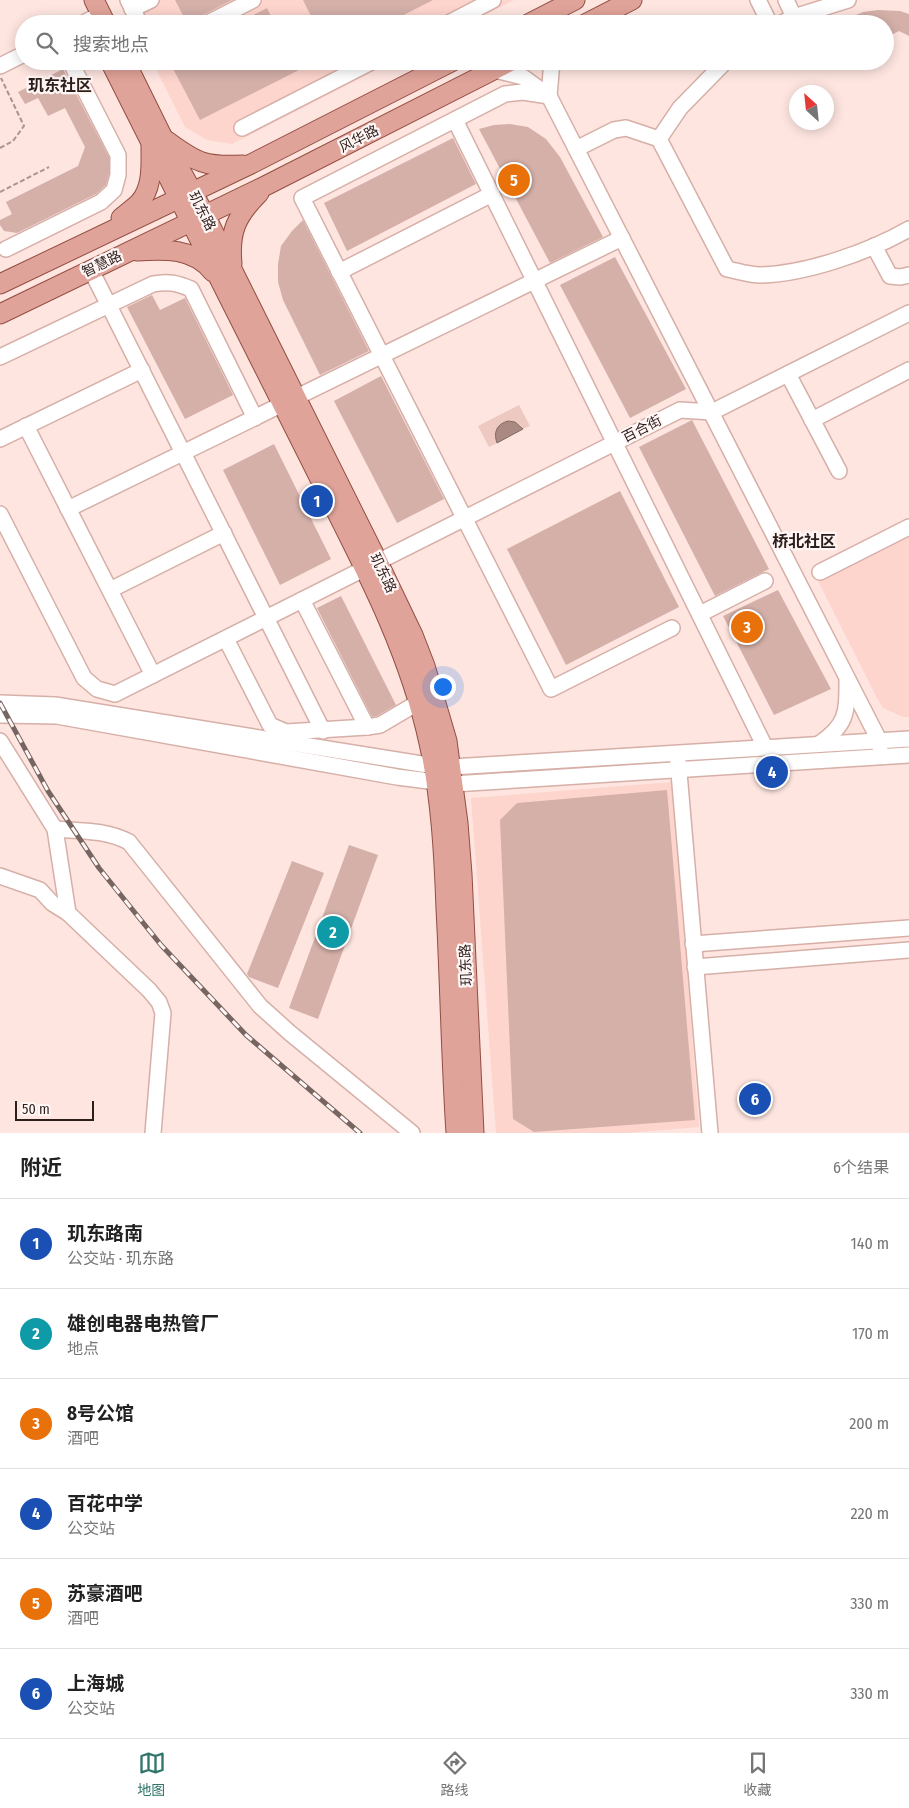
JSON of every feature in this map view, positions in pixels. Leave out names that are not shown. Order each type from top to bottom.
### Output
[{"type":"main road","points":[[79,0],[92,15]]},
{"type":"main road","points":[[546,15],[575,0]]},
{"type":"main road","points":[[603,15],[632,0]]},
{"type":"main road","name":"玑东路","points":[[115,70],[158,141],[199,218],[371,566],[413,636],[425,666],[446,741],[444,775]]},
{"type":"main road","name":"玑东路","points":[[129,70],[158,141]]},
{"type":"main road","name":"风华路","points":[[186,195],[435,70]]},
{"type":"main road","name":"风华路","points":[[199,218],[495,70]]},
{"type":"main road","points":[[104,233],[141,201],[148,186],[158,141],[200,162],[219,166],[251,164]]},
{"type":"main road","points":[[287,145],[300,169]]},
{"type":"main road","points":[[126,252],[172,250],[196,257],[228,278],[233,230],[247,204],[265,186]]},
{"type":"main road","name":"智慧路","points":[[0,284],[186,195]]},
{"type":"main road","name":"智慧路","points":[[0,314],[199,218]]},
{"type":"main road","name":"玑东路","points":[[371,566],[444,775],[462,874],[464,1130]]},
{"type":"street","points":[[130,5],[150,0]]},
{"type":"street","points":[[224,15],[253,0]]},
{"type":"street","points":[[464,15],[493,0]]},
{"type":"street","points":[[758,0],[766,15]]},
{"type":"street","points":[[786,0],[793,15]]},
{"type":"street","points":[[800,15],[848,0]]},
{"type":"street","points":[[0,66],[15,58]]},
{"type":"street","points":[[6,248],[101,202],[114,190],[118,175],[118,155],[75,70]]},
{"type":"street","points":[[242,128],[355,70]]},
{"type":"street","points":[[495,70],[523,77],[549,96],[880,740],[881,756]]},
{"type":"street","points":[[549,96],[551,70]]},
{"type":"street","points":[[659,139],[680,108],[717,70]]},
{"type":"street","points":[[549,96],[523,92],[506,94],[302,198],[551,689],[672,628]]},
{"type":"street","points":[[455,120],[765,747]]},
{"type":"street","points":[[576,149],[614,130],[626,128],[659,139],[727,269],[758,275],[802,271],[874,246],[908,231]]},
{"type":"street","points":[[339,272],[492,194]]},
{"type":"street","points":[[68,509],[622,238]]},
{"type":"street","points":[[874,246],[890,276],[900,277],[909,275]]},
{"type":"street","points":[[91,270],[323,731]]},
{"type":"street","points":[[0,357],[153,284],[179,283],[191,289],[255,418]]},
{"type":"street","points":[[712,412],[909,313]]},
{"type":"street","points":[[0,439],[142,370]]},
{"type":"street","points":[[812,420],[909,370]]},
{"type":"street","points":[[788,374],[839,471]]},
{"type":"street","name":"百合街","points":[[0,514],[84,678],[97,689],[114,694],[680,410],[712,412]]},
{"type":"street","points":[[26,426],[153,675]]},
{"type":"street","points":[[820,572],[909,527]]},
{"type":"street","points":[[110,590],[224,533]]},
{"type":"street","points":[[700,614],[764,581]]},
{"type":"street","points":[[302,600],[367,728]]},
{"type":"street","points":[[226,639],[270,725],[286,732],[367,728],[380,725],[419,702]]},
{"type":"street","points":[[819,744],[833,735],[842,724],[847,703],[847,677]]},
{"type":"street","points":[[0,703],[55,705],[444,775],[677,753],[909,738]]},
{"type":"street","points":[[0,714],[57,716],[397,777],[678,770],[909,754]]},
{"type":"street","points":[[0,741],[55,829],[68,913]]},
{"type":"street","points":[[677,753],[710,1133]]},
{"type":"street","points":[[55,829],[102,833],[118,836],[129,842],[260,1006],[412,1133]]},
{"type":"street","points":[[0,876],[40,890],[52,904],[68,913],[150,990],[159,1002],[163,1013],[152,1133]]},
{"type":"street","points":[[693,944],[909,928]]},
{"type":"street","points":[[695,967],[909,950]]},
{"type":"path","points":[[0,76],[24,126],[13,141],[0,148]]},
{"type":"path","points":[[0,192],[49,167]]},
{"type":"shaded area","points":[[120,0],[514,0],[485,15],[128,15]]},
{"type":"shaded area","points":[[156,70],[376,70],[232,144],[207,140],[185,127]]},
{"type":"shaded area","points":[[519,405],[530,426],[523,429],[520,425],[495,438],[497,443],[489,447],[478,426]]},
{"type":"shaded area","points":[[508,421],[515,422],[523,429],[497,443],[495,435],[497,429],[501,424]]},
{"type":"shaded area","points":[[909,531],[909,717],[903,717],[883,708],[817,579]]},
{"type":"shaded area","points":[[673,782],[699,1127],[627,1133],[496,1133],[471,798]]},
{"type":"building","points":[[175,0],[232,0],[203,15],[183,15]]},
{"type":"building","points":[[303,0],[433,0],[404,15],[310,15]]},
{"type":"building","points":[[267,8],[270,15],[253,15]]},
{"type":"building","points":[[878,10],[900,11],[909,14],[909,36],[899,31],[894,34],[894,15],[856,15]]},
{"type":"building","points":[[64,70],[109,157],[109,174],[106,185],[96,194],[17,233],[4,231],[0,225],[0,220],[12,214],[6,202],[78,166],[85,147],[65,108],[48,116],[38,98],[25,104],[18,92]]},
{"type":"building","points":[[174,70],[299,70],[200,120]]},
{"type":"building","points":[[510,124],[528,127],[546,139],[560,157],[603,237],[550,263],[479,129],[494,125]]},
{"type":"building","points":[[453,138],[476,184],[347,251],[324,203]]},
{"type":"building","points":[[303,220],[369,351],[320,375],[283,300],[278,282],[281,246]]},
{"type":"building","points":[[615,257],[686,389],[630,418],[560,285]]},
{"type":"building","points":[[152,295],[160,310],[185,298],[233,395],[185,419],[127,307]]},
{"type":"building","points":[[381,376],[444,499],[397,523],[334,401]]},
{"type":"building","points":[[692,420],[769,569],[715,596],[639,447]]},
{"type":"building","points":[[274,444],[331,559],[280,585],[223,470]]},
{"type":"building","points":[[620,491],[679,607],[566,665],[507,549]]},
{"type":"building","points":[[778,590],[831,689],[774,715],[723,616]]},
{"type":"building","points":[[341,596],[396,705],[377,716],[372,717],[317,608]]},
{"type":"building","points":[[667,790],[695,1120],[534,1132],[513,1119],[500,820],[517,803]]},
{"type":"building","points":[[349,845],[378,855],[318,1019],[289,1008]]},
{"type":"building","points":[[292,861],[324,873],[278,988],[249,977],[247,974]]},
{"type":"railway","points":[[0,703],[48,791],[99,868],[161,945],[246,1035],[360,1133]]},
{"type":"place","name":"苏豪酒吧","points":[[514,180]]},
{"type":"place","name":"玑东路南","points":[[317,501]]},
{"type":"place","name":"8号公馆","points":[[747,627]]},
{"type":"place","name":"百花中学","points":[[772,772]]},
{"type":"place","name":"雄创电器电热管厂","points":[[333,932]]},
{"type":"place","name":"上海城","points":[[755,1099]]},
{"type":"district","name":"玑东社区","points":[[60,85]]},
{"type":"district","name":"桥北社区","points":[[804,541]]}]
